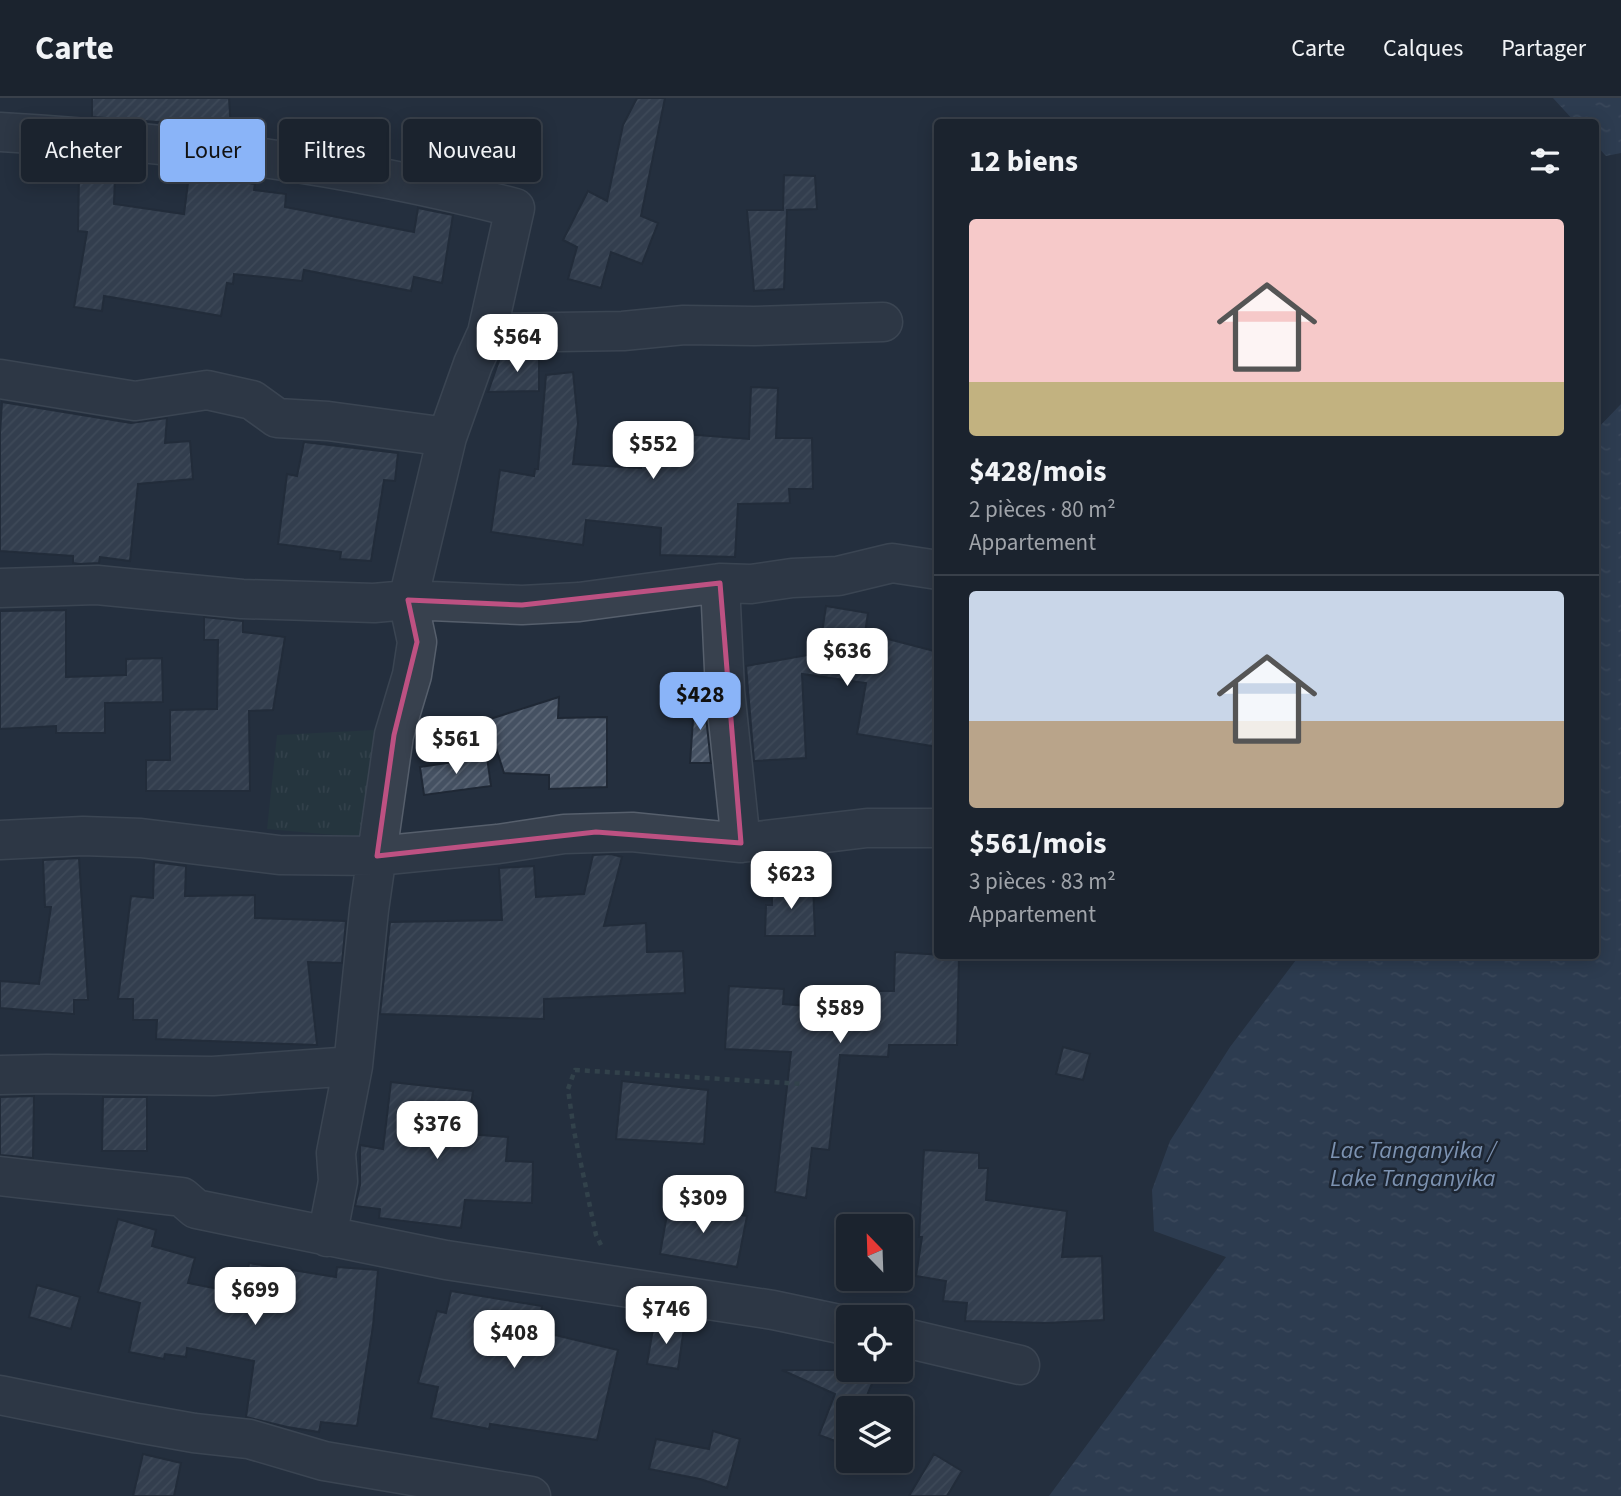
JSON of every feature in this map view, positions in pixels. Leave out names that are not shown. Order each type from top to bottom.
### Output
[{"type":"street","points":[[0,132],[102,139],[246,154],[416,184],[515,208],[487,333],[447,437],[408,600],[417,642],[412,675],[394,734],[369,910],[353,1066],[336,1153],[338,1181],[327,1237]]},
{"type":"street","points":[[487,333],[623,331],[684,325],[883,322]]},
{"type":"street","points":[[0,379],[135,401],[207,390],[252,400],[277,418],[328,421],[447,437]]},
{"type":"street","points":[[0,588],[97,584],[242,598],[374,603],[408,600],[522,605],[651,594],[720,583],[751,584],[792,578],[838,576],[892,562],[934,569]]},
{"type":"street","points":[[720,583],[725,691],[741,843]]},
{"type":"street","points":[[0,840],[83,835],[141,838],[279,855],[377,856],[575,833],[632,832],[741,843],[867,828],[934,828]]},
{"type":"street","points":[[0,1075],[213,1076],[353,1066]]},
{"type":"street","points":[[0,1176],[182,1197],[196,1209],[446,1260],[772,1310],[836,1323]]},
{"type":"street","points":[[913,1340],[1020,1365]]},
{"type":"street","points":[[0,1395],[149,1425],[249,1439],[324,1461],[531,1496]]},
{"type":"path","points":[[628,1288],[616,1277],[596,1235],[568,1089],[575,1070],[803,1084]]},
{"type":"highlighted area","points":[[720,583],[741,843],[596,832],[377,856],[394,735],[417,642],[408,600],[522,605]]},
{"type":"green space","points":[[374,730],[367,838],[267,829],[277,735]]},
{"type":"water","points":[[1553,98],[1621,98],[1621,153],[1606,156],[1599,148],[1599,119],[1572,119]]},
{"type":"water","name":"Lac Tanganyika / Lake Tanganyika","points":[[1621,404],[1621,1496],[1049,1496],[1226,1257],[1154,1231],[1152,1190],[1170,1141],[1230,1047],[1297,959],[1599,959],[1599,427]]},
{"type":"building","points":[[92,98],[229,98],[230,119],[160,119],[160,122],[146,121],[146,119],[92,117]]},
{"type":"building","points":[[637,98],[665,98],[641,216],[658,223],[642,264],[611,252],[601,288],[568,279],[577,247],[563,240],[588,191],[607,201],[623,125]]},
{"type":"building","points":[[784,175],[815,176],[817,209],[787,210],[784,289],[754,291],[747,210],[783,210]]},
{"type":"building","points":[[79,182],[115,182],[114,204],[184,214],[188,182],[240,182],[255,184],[254,190],[286,194],[285,207],[414,232],[418,208],[453,215],[442,283],[414,277],[411,291],[304,270],[302,281],[234,274],[233,284],[227,283],[221,316],[104,296],[102,311],[74,307],[87,232],[78,231]]},
{"type":"building","points":[[539,354],[539,391],[488,392],[501,355]]},
{"type":"building","points":[[573,372],[578,423],[573,464],[641,468],[644,431],[749,439],[751,387],[778,388],[776,438],[812,438],[813,489],[789,489],[790,503],[738,504],[735,557],[660,555],[661,528],[586,520],[583,545],[491,532],[500,470],[534,476],[535,469],[538,469],[546,375]]},
{"type":"building","points":[[2,402],[131,423],[167,418],[165,443],[190,441],[193,479],[138,484],[130,561],[100,557],[99,563],[79,564],[73,563],[73,556],[0,551]]},
{"type":"building","points":[[304,442],[398,453],[395,481],[384,480],[371,561],[340,559],[341,552],[278,544],[287,474],[297,476]]},
{"type":"building","points":[[826,606],[868,613],[865,633],[934,651],[934,746],[857,734],[866,683],[802,674],[806,758],[754,761],[746,666],[819,653]]},
{"type":"building","points":[[66,610],[66,677],[126,675],[126,659],[162,658],[163,702],[105,703],[105,733],[56,733],[56,726],[0,729],[0,611]]},
{"type":"building","points":[[204,617],[243,621],[243,632],[285,637],[273,710],[249,711],[250,791],[146,791],[146,760],[170,760],[170,710],[217,709],[218,640],[204,640]]},
{"type":"building","points":[[703,689],[711,763],[690,763],[695,691]]},
{"type":"building","points":[[559,697],[558,718],[607,717],[607,787],[549,789],[549,775],[504,773],[487,720]]},
{"type":"building","points":[[487,757],[491,786],[424,795],[420,767]]},
{"type":"building","points":[[611,854],[622,857],[604,926],[646,923],[647,952],[683,951],[685,993],[544,999],[544,1019],[380,1014],[390,922],[502,920],[499,868],[534,866],[536,897],[584,894],[593,855]]},
{"type":"building","points":[[79,858],[88,1000],[74,1000],[74,1014],[0,1008],[0,981],[39,984],[51,907],[45,907],[43,860]]},
{"type":"building","points":[[154,862],[186,866],[185,896],[255,895],[255,918],[346,921],[342,963],[308,962],[317,1045],[156,1039],[157,1020],[133,1020],[133,999],[118,999],[131,896],[153,898]]},
{"type":"building","points":[[772,883],[813,884],[815,936],[765,936],[766,905],[772,905]]},
{"type":"building","points":[[895,952],[934,954],[934,959],[959,959],[957,1045],[889,1045],[888,1057],[840,1055],[829,1150],[812,1148],[806,1198],[775,1192],[791,1052],[725,1049],[729,986],[784,989],[783,1004],[875,1011],[876,991],[894,991]]},
{"type":"building","points":[[1063,1047],[1090,1054],[1083,1080],[1056,1074]]},
{"type":"building","points":[[622,1081],[708,1090],[704,1144],[616,1139]]},
{"type":"building","points":[[391,1082],[473,1091],[467,1134],[508,1137],[506,1161],[533,1162],[532,1203],[465,1200],[461,1228],[379,1218],[380,1209],[355,1206],[360,1185],[360,1145],[383,1149]]},
{"type":"building","points":[[34,1096],[33,1158],[0,1155],[0,1097]]},
{"type":"building","points":[[103,1097],[147,1097],[147,1151],[102,1151]]},
{"type":"building","points":[[924,1150],[979,1153],[979,1168],[988,1168],[986,1200],[1067,1211],[1062,1257],[1102,1256],[1104,1320],[1047,1323],[965,1321],[967,1303],[943,1301],[946,1281],[916,1276],[922,1237],[919,1237]]},
{"type":"building","points":[[669,1203],[747,1216],[737,1267],[660,1254]]},
{"type":"building","points":[[118,1219],[156,1230],[152,1246],[195,1258],[188,1283],[244,1294],[249,1263],[336,1277],[337,1267],[378,1270],[373,1326],[357,1426],[321,1422],[319,1432],[246,1417],[254,1361],[187,1348],[186,1357],[165,1354],[164,1359],[129,1352],[140,1303],[98,1292]]},
{"type":"building","points":[[37,1285],[80,1297],[71,1329],[29,1317]]},
{"type":"building","points":[[451,1291],[542,1306],[538,1331],[618,1350],[597,1440],[490,1424],[489,1429],[431,1418],[438,1387],[418,1383],[437,1311],[446,1313]]},
{"type":"building","points":[[654,1323],[684,1328],[678,1369],[647,1364]]},
{"type":"building","points":[[782,1370],[836,1370],[836,1382],[873,1382],[867,1396],[836,1396],[836,1441],[819,1435],[835,1394]]},
{"type":"building","points":[[713,1431],[740,1439],[727,1488],[700,1479],[649,1469],[656,1439],[709,1449]]},
{"type":"building","points":[[143,1454],[181,1463],[174,1496],[133,1496]]},
{"type":"building","points":[[934,1454],[962,1471],[947,1496],[909,1496]]}]
